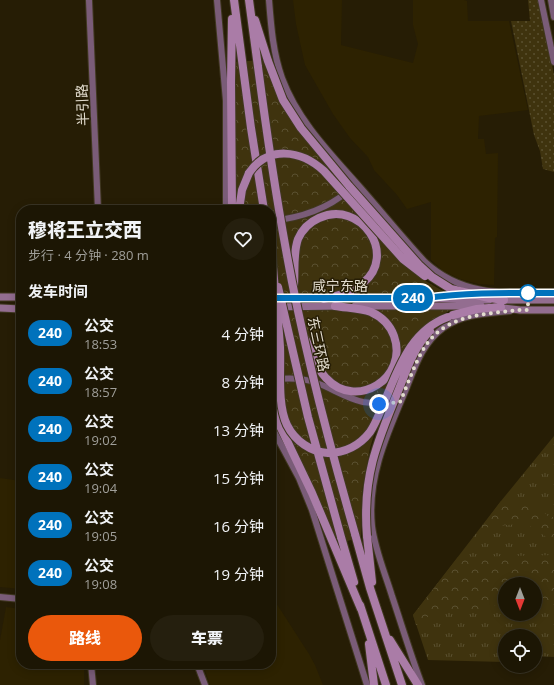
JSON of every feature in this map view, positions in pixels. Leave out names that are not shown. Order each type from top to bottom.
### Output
[{"type":"highway","points":[[233,0],[263,205]]},
{"type":"highway","points":[[232,205],[231,82],[233,0]]},
{"type":"highway","points":[[250,1],[268,61],[283,100],[306,135],[418,265],[432,277],[451,289]]},
{"type":"highway","name":"东三环路","points":[[250,1],[276,192],[294,292],[311,372],[354,534],[402,685]]},
{"type":"highway","points":[[240,205],[244,181],[251,169],[257,163],[278,154],[301,156],[313,162],[324,171],[407,263],[424,276],[451,289],[503,304]]},
{"type":"highway","points":[[294,292],[295,252],[299,238],[304,229],[314,221],[326,216],[337,214],[350,216],[360,221],[370,232],[376,246],[376,261],[371,274],[365,282],[351,291],[324,299]]},
{"type":"highway","name":"东三环路","points":[[276,273],[308,417],[361,609],[386,685]]},
{"type":"highway","points":[[276,305],[282,409],[286,422],[292,434],[302,443],[313,450],[326,453],[343,451],[351,448],[365,438],[377,420],[401,363],[412,344],[427,328],[450,316],[503,304]]},
{"type":"highway","points":[[303,332],[320,369],[326,378],[341,389],[359,391],[370,389],[386,378],[392,370],[396,351],[395,341],[386,322],[362,309],[335,306]]},
{"type":"highway","points":[[376,606],[367,536],[366,516],[367,487],[372,460],[380,435],[416,350],[429,332],[450,316]]},
{"type":"highway","points":[[276,413],[312,493],[361,609]]},
{"type":"highway","points":[[276,423],[290,447]]},
{"type":"highway","points":[[368,631],[374,685]]},
{"type":"highway","points":[[385,632],[418,685]]},
{"type":"main road","name":"半引路","points":[[89,0],[98,205]]},
{"type":"main road","points":[[217,0],[226,101],[226,205]]},
{"type":"main road","points":[[269,0],[276,57],[282,78],[290,96],[309,128],[434,270],[461,285],[498,293]]},
{"type":"main road","points":[[541,0],[554,62]]},
{"type":"main road","points":[[550,0],[554,18]]},
{"type":"main road","points":[[276,220],[301,216],[321,208],[339,199],[357,184]]},
{"type":"main road","points":[[426,298],[471,294],[554,293]]},
{"type":"main road","points":[[0,297],[16,297]]},
{"type":"main road","name":"咸宁东路","points":[[276,298],[426,298],[503,304],[520,310],[554,310]]},
{"type":"main road","name":"咸宁东路","points":[[276,306],[462,306],[554,300]]},
{"type":"main road","points":[[0,308],[16,308]]},
{"type":"main road","points":[[422,685],[382,566],[372,525],[372,497],[378,461],[400,402],[424,348],[432,337],[455,321],[467,317],[520,310]]},
{"type":"main road","points":[[276,380],[312,382],[347,397],[370,403],[379,404],[400,402]]},
{"type":"main road","points":[[276,436],[296,474],[312,510],[367,685]]},
{"type":"main road","points":[[0,597],[16,599]]},
{"type":"main road","points":[[91,669],[93,685]]},
{"type":"main road","points":[[199,669],[205,685]]},
{"type":"shaded area","points":[[293,0],[342,0],[341,45],[413,63],[418,44],[413,25],[413,0],[464,0],[467,1],[468,21],[509,21],[528,110],[479,116],[478,139],[484,139],[486,154],[498,153],[497,237],[495,238],[494,285],[478,284],[460,279],[443,271],[431,260],[431,202],[407,209],[397,195],[374,170],[368,157],[350,138],[333,114],[305,65],[296,24]]},
{"type":"shaded area","points":[[0,478],[16,480],[16,589],[0,587]]},
{"type":"shaded area","points":[[276,603],[309,654],[323,685],[210,685],[205,669],[276,669]]},
{"type":"shaded area","points":[[6,607],[16,608],[16,669],[84,669],[84,685],[0,685],[0,640]]},
{"type":"green space","points":[[528,0],[539,0],[554,75],[554,172],[543,169],[540,151],[534,135],[511,21],[530,21]]},
{"type":"green space","points":[[264,60],[294,124],[305,139],[391,239],[385,244],[416,274],[434,286],[454,296],[453,309],[438,316],[420,329],[409,341],[395,365],[370,448],[362,491],[361,537],[337,544],[308,477],[276,417],[276,205],[233,205],[233,62]]},
{"type":"green space","points":[[554,436],[554,657],[542,656],[542,629],[498,629],[498,662],[428,660],[413,615],[501,501]]},
{"type":"green space","points":[[501,501],[546,501],[539,508],[549,517],[554,517],[554,552],[545,536],[525,523],[481,528]]},
{"type":"green space","points":[[554,555],[554,602],[542,601],[542,577],[498,577],[498,605],[477,610],[438,611],[427,617],[424,623],[416,625],[413,615],[458,557]]},
{"type":"bus line","name":"240","points":[[276,298],[426,298],[498,293],[554,293]]},
{"type":"route","points":[[379,404],[400,402],[424,348],[432,337],[444,328],[455,321],[472,316],[528,310],[528,293]]}]
